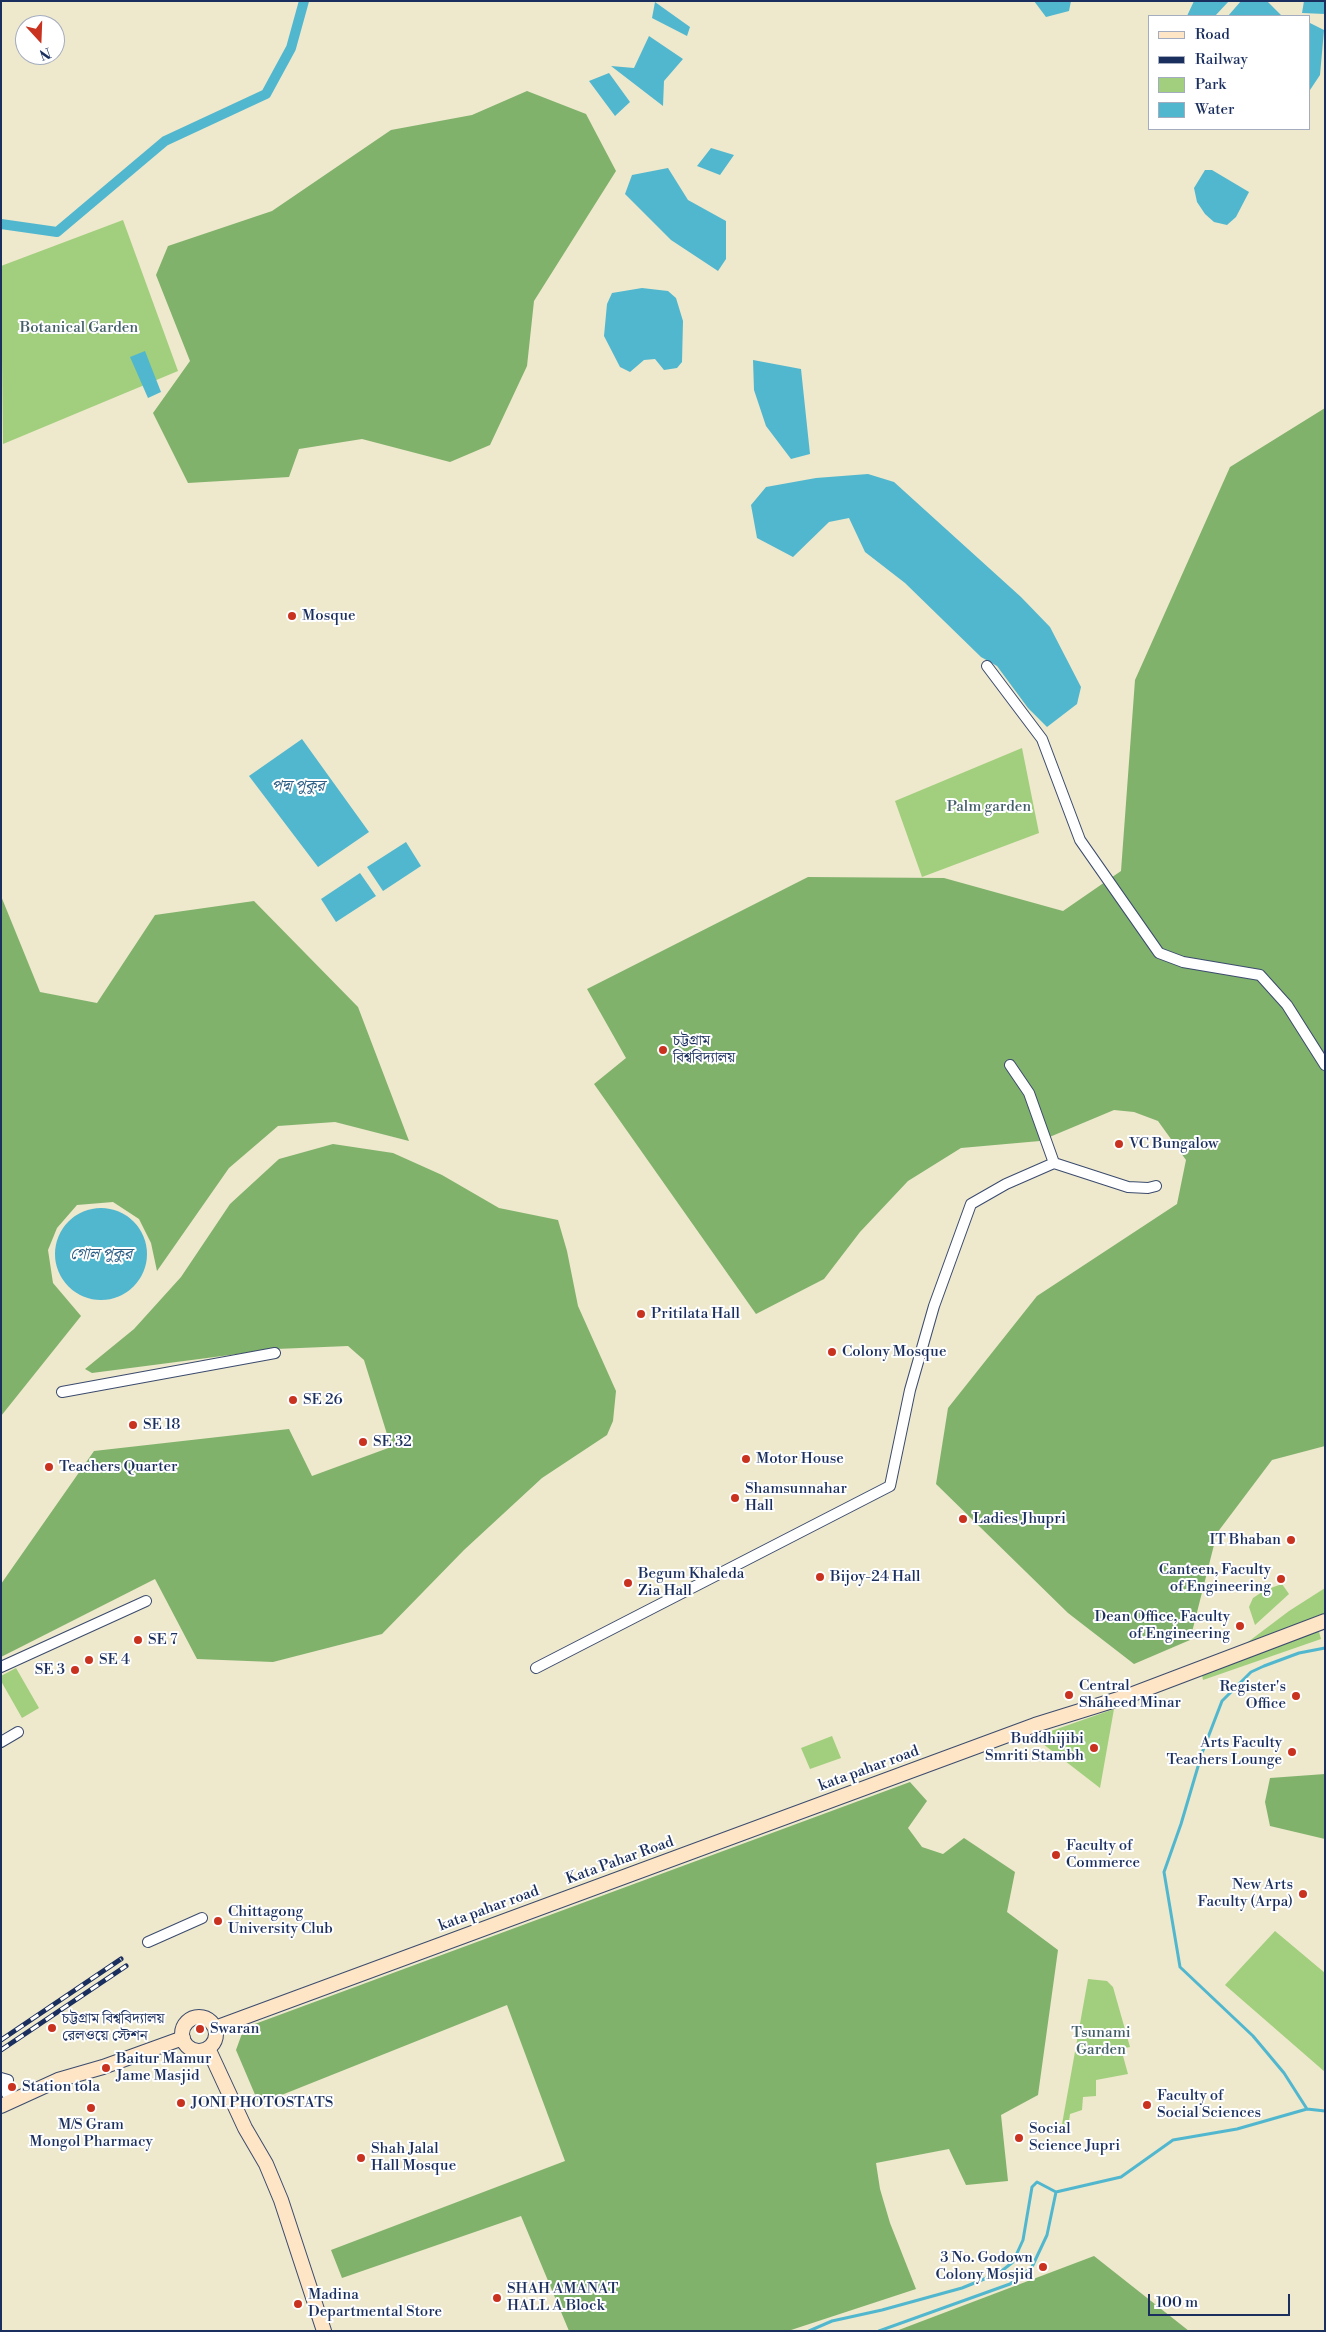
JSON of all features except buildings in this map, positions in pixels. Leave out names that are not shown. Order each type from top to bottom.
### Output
[{"type":"street","points":[[987,666],[1042,739],[1080,840],[1159,953],[1183,962],[1260,975],[1288,1005],[1325,1065]]},
{"type":"street","points":[[1010,1065],[1030,1093],[1054,1163]]},
{"type":"street","points":[[536,1668],[890,1486],[910,1390],[934,1306],[971,1204],[1006,1184],[1054,1163],[1128,1187],[1148,1188],[1156,1186]]},
{"type":"street","points":[[62,1392],[275,1353]]},
{"type":"street","points":[[1,1667],[146,1601]]},
{"type":"street","name":"Kata Pahar Road","points":[[215,2028],[1035,1725],[1125,1697],[1325,1621]]},
{"type":"street","points":[[1,1742],[18,1732]]},
{"type":"street","name":"kata pahar road","points":[[234,2021],[897,1776]]},
{"type":"street","points":[[148,1942],[202,1918]]},
{"type":"street","points":[[198,2017],[208,2020],[215,2028],[214,2042],[208,2048],[198,2051],[193,2050],[185,2043],[183,2038],[185,2025],[193,2018],[198,2017]]},
{"type":"street","points":[[1,2106],[58,2080],[103,2067],[183,2038]]},
{"type":"street","points":[[208,2048],[245,2128],[266,2164],[324,2331]]},
{"type":"street","points":[[1,2078],[8,2080],[4,2087],[7,2094],[17,2099]]},
{"type":"green space","points":[[527,91],[586,114],[616,171],[534,301],[527,366],[490,445],[450,462],[362,439],[299,449],[289,477],[188,483],[153,413],[190,361],[156,275],[168,246],[272,211],[391,130],[472,115]]},
{"type":"green space","name":"Botanical Garden","points":[[123,220],[178,371],[3,444],[1,266]]},
{"type":"green space","points":[[1325,408],[1325,1446],[1272,1460],[1217,1533],[1190,1640],[1134,1664],[1068,1613],[936,1484],[948,1408],[1037,1296],[1177,1204],[1186,1160],[1158,1121],[1134,1112],[1114,1110],[1040,1141],[961,1148],[908,1181],[860,1232],[824,1279],[756,1314],[594,1084],[626,1058],[587,989],[808,877],[944,878],[1063,911],[1121,871],[1135,680],[1230,467]]},
{"type":"green space","name":"Palm garden","points":[[1022,748],[1039,833],[922,877],[895,801]]},
{"type":"green space","points":[[1,896],[40,992],[97,1003],[155,915],[254,901],[358,1007],[409,1141],[335,1122],[278,1126],[229,1168],[157,1271],[151,1243],[139,1219],[113,1202],[77,1205],[57,1228],[48,1250],[53,1283],[81,1316],[1,1416]]},
{"type":"green space","points":[[333,1144],[393,1153],[442,1175],[499,1208],[558,1220],[567,1251],[578,1306],[616,1391],[613,1421],[607,1435],[542,1478],[464,1550],[382,1634],[273,1662],[197,1659],[155,1579],[1,1657],[1,1584],[94,1451],[289,1429],[312,1476],[391,1447],[364,1360],[348,1346],[276,1349],[92,1373],[85,1369],[134,1329],[181,1277],[230,1204],[279,1159]]},
{"type":"green space","points":[[1282,1584],[1289,1594],[1255,1625],[1249,1607],[1253,1598],[1265,1590]]},
{"type":"green space","points":[[1325,1588],[1325,1613],[1244,1645],[1289,1611]]},
{"type":"green space","points":[[1318,1628],[1321,1639],[1203,1680],[1201,1670]]},
{"type":"green space","points":[[16,1668],[39,1708],[22,1718],[1,1681],[1,1676]]},
{"type":"green space","points":[[1114,1709],[1100,1788],[1034,1737]]},
{"type":"green space","points":[[832,1736],[841,1758],[810,1769],[801,1748]]},
{"type":"green space","points":[[1325,1774],[1325,1839],[1270,1826],[1265,1802],[1270,1778]]},
{"type":"green space","points":[[910,1782],[927,1801],[908,1828],[922,1847],[943,1854],[964,1838],[1015,1872],[1007,1912],[1058,1950],[1038,2095],[1001,2115],[1008,2181],[966,2185],[949,2149],[876,2163],[880,2189],[890,2223],[916,2289],[788,2331],[569,2331],[521,2216],[342,2278],[331,2250],[565,2161],[507,2005],[259,2104],[236,2050],[244,2028]]},
{"type":"green space","points":[[1275,1931],[1325,1973],[1325,2072],[1225,1985]]},
{"type":"green space","name":"Tsunami Garden","points":[[1088,1979],[1107,1981],[1113,1987],[1130,2047],[1125,2048],[1123,2056],[1128,2074],[1096,2080],[1096,2096],[1083,2097],[1082,2110],[1070,2114],[1068,2129],[1061,2130]]},
{"type":"green space","points":[[1094,2256],[1189,2331],[896,2331]]},
{"type":"water","points":[[1034,1],[1071,1],[1069,11],[1046,17]]},
{"type":"water","points":[[1194,1],[1229,1],[1216,15],[1187,15]]},
{"type":"water","points":[[1241,1],[1267,1],[1281,15],[1229,15]]},
{"type":"water","points":[[1304,1],[1325,1],[1325,14],[1302,13]]},
{"type":"water","points":[[655,2],[690,27],[687,36],[652,18]]},
{"type":"water","points":[[1311,24],[1324,30],[1320,75],[1311,88]]},
{"type":"water","points":[[649,36],[683,59],[664,81],[663,106],[611,66],[634,68]]},
{"type":"water","points":[[609,73],[630,102],[615,116],[589,81]]},
{"type":"water","points":[[711,148],[734,155],[720,175],[697,166]]},
{"type":"water","points":[[668,168],[688,200],[726,221],[726,259],[718,271],[671,240],[625,194],[632,175]]},
{"type":"water","points":[[1205,170],[1212,170],[1249,192],[1236,217],[1227,225],[1214,222],[1205,214],[1197,202],[1194,188]]},
{"type":"water","points":[[642,288],[668,291],[676,298],[683,321],[682,362],[677,368],[664,370],[655,359],[644,360],[630,372],[620,367],[604,336],[607,304],[612,293]]},
{"type":"water","points":[[145,351],[161,392],[148,398],[130,357]]},
{"type":"water","points":[[753,360],[801,369],[810,454],[791,459],[766,426],[754,390]]},
{"type":"water","points":[[868,474],[894,482],[1021,597],[1050,627],[1081,687],[1077,704],[1047,727],[1028,708],[997,666],[981,657],[905,583],[865,552],[849,518],[829,522],[793,557],[757,538],[751,505],[766,487],[816,478]]},
{"type":"water","name":"পদ্ম পুকুর","points":[[302,739],[369,832],[318,867],[249,776]]},
{"type":"water","points":[[406,842],[421,866],[383,891],[367,867]]},
{"type":"water","points":[[360,873],[376,896],[336,922],[321,899]]},
{"type":"water","name":"গোল পুকুর","points":[[101,1208],[119,1211],[134,1221],[144,1236],[147,1254],[144,1272],[134,1287],[119,1297],[101,1300],[83,1297],[68,1287],[58,1272],[55,1254],[58,1236],[68,1221],[83,1211]]},
{"type":"waterway","points":[[1,224],[57,232],[165,141],[266,94],[291,48],[304,1]]},
{"type":"waterway","points":[[1325,1648],[1299,1653],[1251,1672],[1222,1701],[1202,1753],[1181,1824],[1164,1872],[1180,1967],[1253,2036],[1284,2073],[1307,2109],[1325,2111]]},
{"type":"waterway","points":[[879,2331],[1010,2284],[1032,2267],[1047,2235],[1056,2192],[1121,2177],[1173,2140],[1237,2129],[1307,2109]]},
{"type":"waterway","points":[[809,2331],[832,2321],[882,2310],[962,2288],[999,2273],[1013,2262],[1023,2240],[1032,2187],[1037,2182],[1056,2192]]},
{"type":"railway","points":[[1,2040],[121,1959]]},
{"type":"railway","points":[[1,2050],[126,1966]]},
{"type":"place","name":"Mosque","points":[[292,616]]},
{"type":"place","name":"চট্টগ্রাম বিশ্ববিদ্যালয়","points":[[663,1050]]},
{"type":"place","name":"VC Bungalow","points":[[1119,1144]]},
{"type":"place","name":"Pritilata Hall","points":[[641,1314]]},
{"type":"place","name":"Colony Mosque","points":[[832,1352]]},
{"type":"place","name":"SE 26","points":[[293,1400]]},
{"type":"place","name":"SE 18","points":[[133,1425]]},
{"type":"place","name":"SE 32","points":[[363,1442]]},
{"type":"place","name":"Motor House","points":[[746,1459]]},
{"type":"place","name":"Teachers Quarter","points":[[49,1467]]},
{"type":"place","name":"Shamsunnahar Hall","points":[[735,1498]]},
{"type":"place","name":"Ladies Jhupri","points":[[963,1519]]},
{"type":"place","name":"IT Bhaban","points":[[1291,1540]]},
{"type":"place","name":"Bijoy-24 Hall","points":[[820,1577]]},
{"type":"place","name":"Canteen, Faculty of Engineering","points":[[1281,1579]]},
{"type":"place","name":"Begum Khaleda Zia Hall","points":[[628,1583]]},
{"type":"place","name":"Dean Office, Faculty of Engineering","points":[[1240,1626]]},
{"type":"place","name":"SE 7","points":[[138,1640]]},
{"type":"place","name":"SE 4","points":[[89,1660]]},
{"type":"place","name":"SE 3","points":[[75,1670]]},
{"type":"place","name":"Central Shaheed Minar","points":[[1069,1695]]},
{"type":"place","name":"Register's Office","points":[[1296,1696]]},
{"type":"place","name":"Buddhijibi Smriti Stambh","points":[[1094,1748]]},
{"type":"place","name":"Arts Faculty Teachers Lounge","points":[[1292,1752]]},
{"type":"place","name":"Faculty of Commerce","points":[[1056,1855]]},
{"type":"place","name":"New Arts Faculty (Arpa)","points":[[1303,1894]]},
{"type":"place","name":"Chittagong University Club","points":[[218,1921]]},
{"type":"place","name":"চট্টগ্রাম বিশ্ববিদ্যালয় রেলওয়ে স্টেশন","points":[[52,2028]]},
{"type":"place","name":"Swaran","points":[[200,2029]]},
{"type":"place","name":"Baitur Mamur Jame Masjid","points":[[106,2068]]},
{"type":"place","name":"Station tola","points":[[12,2087]]},
{"type":"place","name":"JONI PHOTOSTATS","points":[[181,2103]]},
{"type":"place","name":"Faculty of Social Sciences","points":[[1147,2105]]},
{"type":"place","name":"M/S Gram Mongol Pharmacy","points":[[91,2108]]},
{"type":"place","name":"Social Science Jupri","points":[[1019,2138]]},
{"type":"place","name":"Shah Jalal Hall Mosque","points":[[361,2158]]},
{"type":"place","name":"3 No. Godown Colony Mosjid","points":[[1043,2267]]},
{"type":"place","name":"SHAH AMANAT HALL A Block","points":[[497,2298]]},
{"type":"place","name":"Madina Departmental Store","points":[[298,2304]]}]
